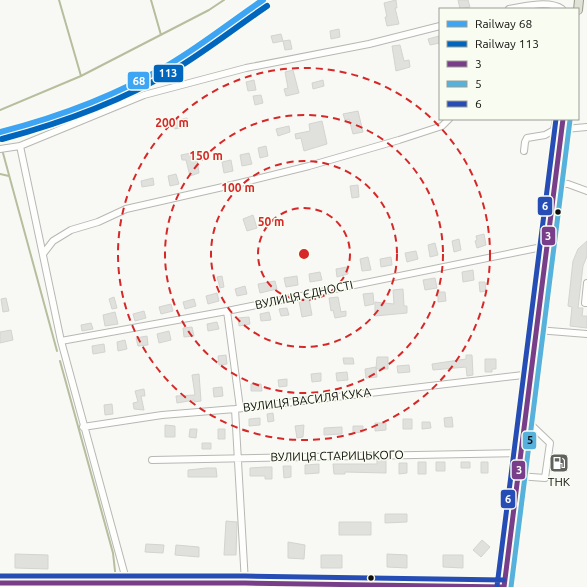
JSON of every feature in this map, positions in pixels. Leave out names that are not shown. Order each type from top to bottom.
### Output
[{"type":"main road","points":[[0,583],[245,583],[504,587],[555,183],[558,130],[563,120]]},
{"type":"street","points":[[514,8],[546,2],[554,3],[561,8]]},
{"type":"street","points":[[0,148],[20,146],[144,95],[246,68],[369,44],[439,26]]},
{"type":"street","points":[[43,254],[53,242],[71,230],[98,222],[126,209],[309,166],[442,126],[448,120]]},
{"type":"street","points":[[556,120],[558,130]]},
{"type":"street","points":[[524,151],[524,142],[527,138],[545,135],[558,130],[587,126]]},
{"type":"street","points":[[20,146],[61,341],[83,427],[116,583]]},
{"type":"street","points":[[555,183],[568,184],[587,191]]},
{"type":"street","name":"ВУЛИЦЯ ЄДНОСТІ","points":[[61,341],[227,312],[547,246]]},
{"type":"street","points":[[587,283],[585,303],[587,303]]},
{"type":"street","points":[[227,312],[238,408],[237,457],[245,583]]},
{"type":"street","points":[[537,330],[587,334]]},
{"type":"street","name":"ВУЛИЦЯ ВАСИЛЯ КУКА","points":[[83,427],[162,415],[238,408],[532,374]]},
{"type":"street","points":[[518,476],[545,478],[550,443],[526,420]]},
{"type":"street","name":"ВУЛИЦЯ СТАРИЦЬКОГО","points":[[152,460],[237,457],[521,453]]},
{"type":"building","points":[[396,0],[397,8],[395,8],[399,24],[387,26],[384,3]]},
{"type":"building","points":[[458,0],[468,0],[470,7],[460,8]]},
{"type":"building","points":[[339,29],[340,37],[331,39],[330,31]]},
{"type":"building","points":[[281,34],[283,41],[273,43],[271,36]]},
{"type":"building","points":[[439,36],[439,43],[430,45],[428,39]]},
{"type":"building","points":[[290,40],[292,49],[285,50],[283,41]]},
{"type":"building","points":[[400,45],[404,61],[409,60],[410,67],[396,71],[392,46]]},
{"type":"building","points":[[293,70],[299,93],[286,96],[284,89],[288,88],[285,72]]},
{"type":"building","points":[[254,80],[256,90],[248,91],[246,82]]},
{"type":"building","points":[[323,80],[324,86],[313,89],[312,83]]},
{"type":"building","points":[[261,95],[263,103],[255,105],[253,96]]},
{"type":"building","points":[[358,111],[363,132],[353,134],[349,119],[345,120],[343,114]]},
{"type":"building","points":[[187,118],[189,126],[175,129],[173,121]]},
{"type":"building","points":[[322,121],[327,144],[304,151],[301,138],[296,139],[295,134],[310,131],[309,124]]},
{"type":"building","points":[[289,126],[290,132],[278,136],[276,129]]},
{"type":"building","points":[[266,146],[268,156],[260,158],[258,148]]},
{"type":"building","points":[[196,152],[199,173],[190,176],[186,160],[182,160],[181,155]]},
{"type":"building","points":[[249,153],[252,164],[242,166],[240,155]]},
{"type":"building","points":[[231,160],[233,171],[224,173],[222,162]]},
{"type":"building","points":[[176,174],[179,184],[170,186],[168,176]]},
{"type":"building","points":[[153,178],[154,185],[142,187],[141,181]]},
{"type":"building","points":[[358,185],[359,197],[352,198],[350,186]]},
{"type":"building","points":[[253,215],[257,228],[247,231],[243,219]]},
{"type":"building","points":[[484,234],[486,245],[477,248],[475,241],[477,240],[476,236]]},
{"type":"building","points":[[459,239],[461,250],[454,252],[452,241]]},
{"type":"building","points":[[587,241],[587,256],[583,266],[578,308],[583,308],[582,316],[587,316],[587,328],[570,326],[572,307],[568,306],[573,261],[578,249]]},
{"type":"building","points":[[435,243],[438,255],[430,257],[428,245]]},
{"type":"building","points":[[416,251],[418,259],[407,262],[405,253]]},
{"type":"building","points":[[368,257],[371,270],[362,271],[360,259]]},
{"type":"building","points":[[391,257],[392,265],[381,267],[380,259]]},
{"type":"building","points":[[347,267],[348,274],[337,277],[336,269]]},
{"type":"building","points":[[473,270],[474,280],[463,282],[462,272]]},
{"type":"building","points":[[320,272],[322,280],[310,282],[309,274]]},
{"type":"building","points":[[222,276],[224,287],[220,288],[217,277]]},
{"type":"building","points":[[297,276],[298,285],[286,287],[284,278]]},
{"type":"building","points":[[435,278],[437,288],[425,290],[423,280]]},
{"type":"building","points":[[275,281],[277,289],[260,293],[258,284]]},
{"type":"building","points":[[479,282],[485,282],[486,291],[480,292]]},
{"type":"building","points":[[245,286],[247,294],[237,296],[235,289]]},
{"type":"building","points":[[403,289],[404,306],[407,306],[407,313],[375,316],[375,302],[394,304],[393,290]]},
{"type":"building","points":[[438,292],[445,292],[446,301],[438,302]]},
{"type":"building","points":[[217,293],[219,301],[208,304],[206,296]]},
{"type":"building","points":[[373,293],[374,304],[365,306],[363,294]]},
{"type":"building","points":[[114,297],[117,308],[112,309],[109,299]]},
{"type":"building","points":[[338,297],[341,312],[346,311],[346,316],[335,318],[333,310],[331,311],[329,298]]},
{"type":"building","points":[[6,298],[9,311],[3,312],[1,299]]},
{"type":"building","points":[[194,299],[196,306],[185,309],[183,302]]},
{"type":"building","points":[[309,299],[312,315],[302,317],[299,301]]},
{"type":"building","points":[[171,304],[173,311],[161,314],[159,307]]},
{"type":"building","points":[[287,308],[289,315],[281,316],[279,309]]},
{"type":"building","points":[[144,311],[146,318],[135,321],[133,314]]},
{"type":"building","points":[[115,312],[118,324],[105,326],[103,315]]},
{"type":"building","points":[[269,312],[271,320],[261,321],[260,314]]},
{"type":"building","points":[[249,317],[250,324],[239,326],[238,318]]},
{"type":"building","points":[[217,322],[219,329],[208,331],[207,324]]},
{"type":"building","points":[[91,323],[93,329],[82,331],[81,325]]},
{"type":"building","points":[[192,327],[194,336],[184,337],[183,328]]},
{"type":"building","points":[[11,330],[13,340],[0,343],[0,332]]},
{"type":"building","points":[[169,331],[171,340],[159,343],[157,334]]},
{"type":"building","points":[[147,336],[148,345],[138,346],[136,338]]},
{"type":"building","points":[[125,340],[127,349],[118,351],[117,342]]},
{"type":"building","points":[[104,344],[105,352],[93,354],[92,346]]},
{"type":"building","points":[[226,355],[227,364],[219,365],[218,356]]},
{"type":"building","points":[[466,355],[472,355],[473,375],[467,376],[466,367],[433,370],[432,364],[466,359]]},
{"type":"building","points":[[377,357],[388,357],[388,369],[376,369]]},
{"type":"building","points":[[343,358],[353,358],[354,364],[344,364]]},
{"type":"building","points":[[485,359],[496,359],[496,369],[492,369],[492,372],[485,372]]},
{"type":"building","points":[[409,365],[410,372],[398,373],[397,366]]},
{"type":"building","points":[[376,367],[377,377],[366,378],[365,369]]},
{"type":"building","points":[[347,372],[348,380],[337,381],[336,373]]},
{"type":"building","points":[[321,373],[321,381],[312,382],[311,374]]},
{"type":"building","points":[[199,374],[201,401],[194,402],[194,400],[177,403],[176,396],[195,395],[192,375]]},
{"type":"building","points":[[287,379],[287,386],[279,387],[278,380]]},
{"type":"building","points":[[251,384],[261,384],[262,391],[251,391]]},
{"type":"building","points":[[222,387],[223,396],[214,397],[213,388]]},
{"type":"building","points":[[144,389],[145,396],[141,396],[144,410],[134,409],[133,403],[138,402],[135,391]]},
{"type":"building","points":[[112,404],[113,414],[105,415],[104,405]]},
{"type":"building","points":[[273,413],[274,421],[268,422],[267,414]]},
{"type":"building","points":[[452,417],[453,427],[445,427],[444,418]]},
{"type":"building","points":[[260,418],[260,425],[249,426],[249,419]]},
{"type":"building","points":[[403,419],[412,419],[412,429],[403,429]]},
{"type":"building","points":[[422,422],[430,422],[431,428],[422,429]]},
{"type":"building","points":[[375,423],[386,423],[386,430],[375,431]]},
{"type":"building","points":[[165,425],[175,426],[175,437],[165,437]]},
{"type":"building","points":[[304,425],[303,437],[297,438],[295,426]]},
{"type":"building","points":[[353,426],[363,426],[363,432],[353,433]]},
{"type":"building","points":[[342,427],[342,434],[324,435],[324,428]]},
{"type":"building","points":[[190,429],[197,429],[196,438],[189,437]]},
{"type":"building","points":[[218,429],[225,429],[225,439],[218,439]]},
{"type":"building","points":[[202,443],[211,443],[211,449],[202,449]]},
{"type":"building","points":[[377,460],[386,460],[386,473],[345,472],[345,474],[334,474],[333,464],[377,464]]},
{"type":"building","points":[[418,462],[426,462],[426,474],[418,474]]},
{"type":"building","points":[[436,462],[445,462],[445,471],[436,471]]},
{"type":"building","points":[[461,462],[470,462],[470,468],[461,468]]},
{"type":"building","points":[[481,462],[488,462],[488,473],[481,473]]},
{"type":"building","points":[[399,463],[407,463],[407,473],[399,474]]},
{"type":"building","points":[[319,464],[319,473],[305,474],[305,465]]},
{"type":"building","points":[[283,466],[291,466],[291,477],[284,478]]},
{"type":"building","points":[[272,467],[272,479],[265,479],[265,476],[250,476],[250,468]]},
{"type":"building","points":[[216,468],[217,477],[188,477],[188,470]]},
{"type":"building","points":[[385,514],[407,514],[407,522],[385,523]]},
{"type":"building","points":[[226,521],[237,522],[236,555],[224,555]]},
{"type":"building","points":[[339,522],[371,522],[371,535],[339,535]]},
{"type":"building","points":[[482,540],[490,547],[481,557],[473,550]]},
{"type":"building","points":[[288,542],[305,545],[304,559],[288,558]]},
{"type":"building","points":[[146,544],[164,545],[163,553],[145,552]]},
{"type":"building","points":[[176,545],[199,547],[199,557],[175,555]]},
{"type":"building","points":[[15,554],[48,555],[48,569],[15,568]]},
{"type":"building","points":[[387,554],[407,555],[407,568],[387,567]]},
{"type":"building","points":[[321,555],[342,555],[342,568],[321,568]]},
{"type":"building","points":[[443,555],[463,555],[463,568],[443,567]]},
{"type":"waterway","points":[[59,0],[81,76]]},
{"type":"waterway","points":[[151,0],[161,35]]},
{"type":"waterway","points":[[0,110],[81,76],[209,10],[224,0]]},
{"type":"waterway","points":[[3,153],[57,351]]},
{"type":"waterway","points":[[0,174],[9,176]]},
{"type":"waterway","points":[[60,361],[113,553],[116,580]]},
{"type":"rail line","name":"68","points":[[0,132],[66,112],[129,86],[182,57],[263,0]]},
{"type":"rail line","name":"113","points":[[2,139],[69,119],[133,92],[186,63],[267,6]]},
{"type":"transit line","name":"6","points":[[497,586],[556,120]]},
{"type":"transit line","name":"3","points":[[504,587],[563,120]]},
{"type":"transit line","name":"5","points":[[511,587],[570,120]]},
{"type":"transit line","name":"6","points":[[0,576],[245,576],[504,580]]},
{"type":"transit line","name":"3","points":[[0,583],[245,583],[504,587]]},
{"type":"place","name":"ТНК","points":[[559,463]]}]
